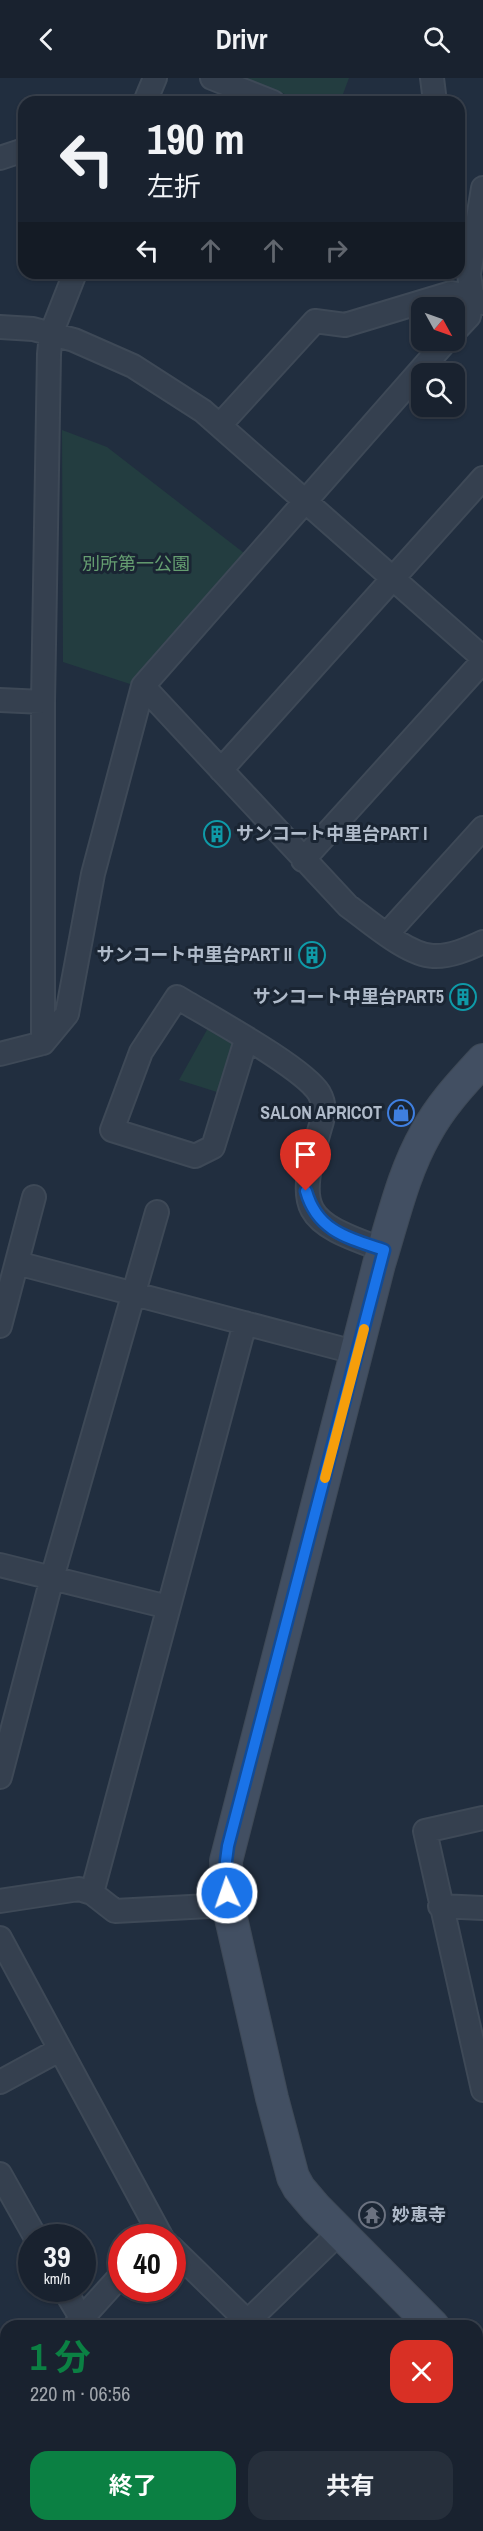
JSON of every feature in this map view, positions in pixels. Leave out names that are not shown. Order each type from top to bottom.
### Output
[{"type":"street","points":[[148,96],[155,78]]},
{"type":"street","points":[[212,78],[258,96]]},
{"type":"street","points":[[432,78],[434,96]]},
{"type":"street","points":[[0,158],[18,152]]},
{"type":"street","points":[[465,320],[478,300],[469,274],[483,188]]},
{"type":"street","points":[[43,1043],[43,702],[51,334],[73,279]]},
{"type":"street","points":[[220,425],[315,321],[345,325],[451,293],[478,300]]},
{"type":"street","points":[[0,327],[33,329],[74,340],[134,366],[203,411],[483,659],[303,860]]},
{"type":"street","points":[[0,1054],[43,1043],[67,1014],[93,874],[143,686],[437,351]]},
{"type":"street","points":[[221,770],[483,478]]},
{"type":"street","points":[[143,686],[348,906],[387,934],[423,955],[435,957],[465,950],[483,942]]},
{"type":"street","points":[[0,700],[43,702]]},
{"type":"street","points":[[387,934],[483,828]]},
{"type":"street","points":[[246,1040],[213,1147],[195,1156],[112,1130],[141,1052],[177,997],[246,1040],[310,1081],[321,1095],[325,1112],[307,1174],[306,1191],[311,1208],[339,1234],[384,1250]]},
{"type":"street","points":[[427,2320],[340,2232],[299,2188],[293,2177],[272,2098],[228,1905],[226,1861],[228,1846],[384,1250],[407,1175],[425,1134],[439,1112],[483,1060]]},
{"type":"street","points":[[1,1319],[34,1197]]},
{"type":"street","points":[[0,1777],[131,1293],[157,1212]]},
{"type":"street","points":[[17,1263],[358,1353]]},
{"type":"street","points":[[92,1893],[245,1323]]},
{"type":"street","points":[[0,1565],[168,1607]]},
{"type":"street","points":[[483,1818],[425,1831],[483,2090]]},
{"type":"street","points":[[0,1901],[79,1889],[92,1893],[115,1911],[228,1905]]},
{"type":"street","points":[[440,1905],[483,1908]]},
{"type":"street","points":[[0,1938],[153,2224]]},
{"type":"street","points":[[0,2082],[59,2050]]},
{"type":"street","points":[[0,2174],[28,2224]]},
{"type":"street","points":[[254,2320],[340,2232]]},
{"type":"street","points":[[186,2263],[246,2320]]},
{"type":"street","points":[[85,2320],[108,2292]]},
{"type":"street","points":[[71,2302],[80,2320]]},
{"type":"green space","points":[[246,78],[349,78],[342,96],[290,96]]},
{"type":"green space","name":"別所第一公園","points":[[62,430],[107,447],[244,553],[133,685],[63,662]]},
{"type":"green space","points":[[208,1028],[234,1044],[217,1092],[179,1080]]},
{"type":"slow traffic","points":[[325,1478],[364,1329]]},
{"type":"place","name":"サンコート中里台PART I","points":[[217,834]]},
{"type":"place","name":"サンコート中里台PART II","points":[[312,955]]},
{"type":"place","name":"サンコート中里台PART5","points":[[463,997]]},
{"type":"place","name":"SALON APRICOT","points":[[401,1113]]},
{"type":"place","name":"妙恵寺","points":[[372,2215]]},
{"type":"route","points":[[227,1893],[228,1846],[384,1250],[339,1234],[311,1208],[306,1191]]}]
